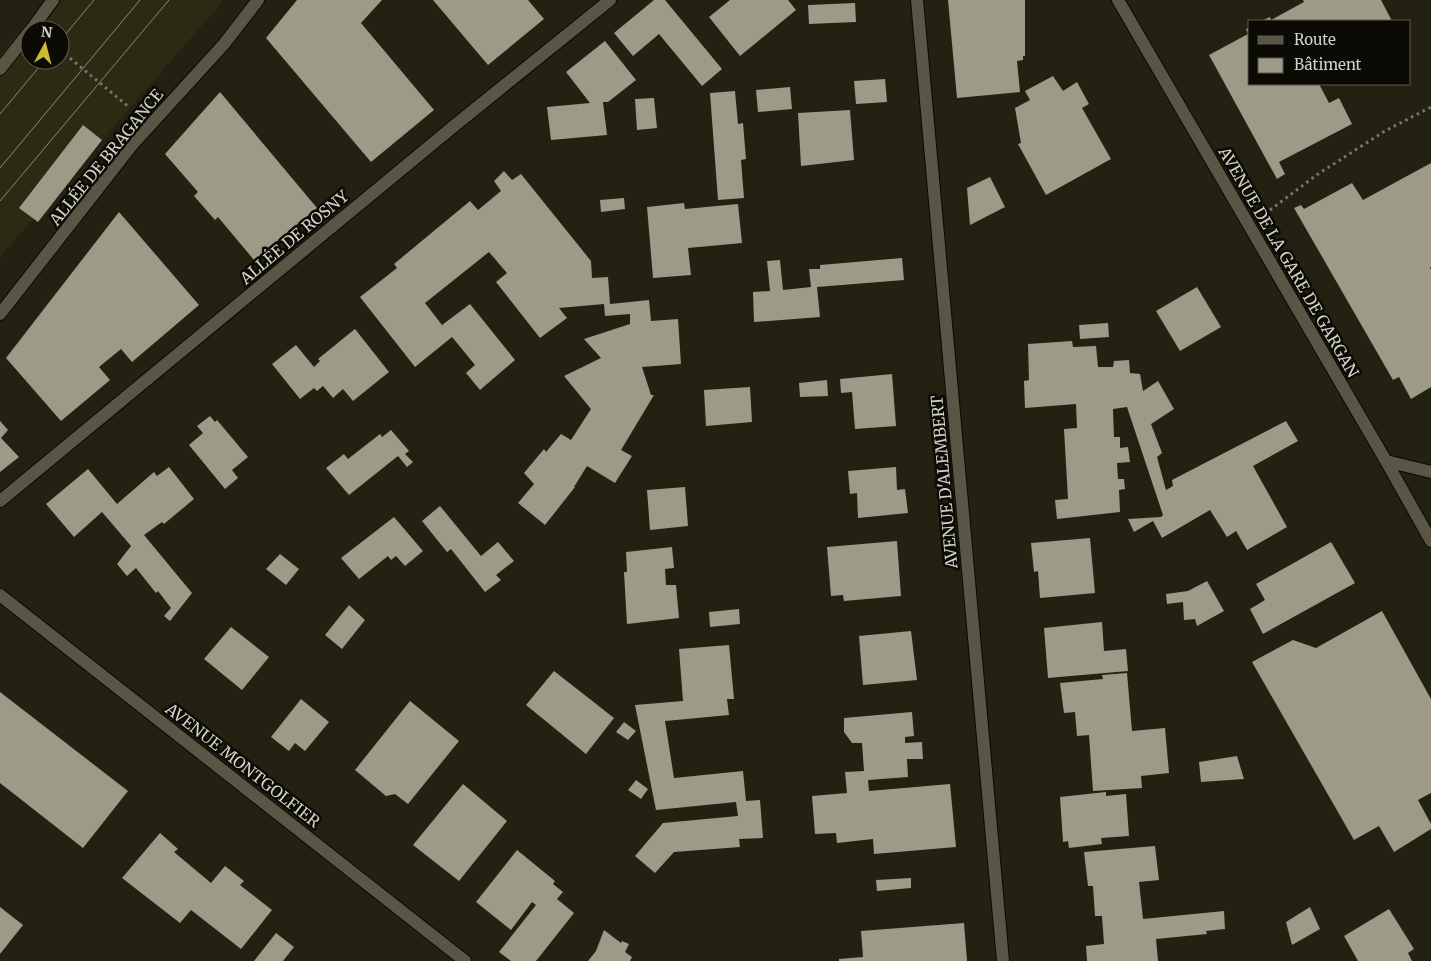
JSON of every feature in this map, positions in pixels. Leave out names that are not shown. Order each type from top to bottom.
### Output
[{"type":"street","points":[[38,20],[53,0]]},
{"type":"street","name":"ALLÉE DE BRAGANCE","points":[[0,314],[132,145],[224,44],[258,0]]},
{"type":"street","name":"ALLÉE DE ROSNY","points":[[0,501],[454,126],[610,0]]},
{"type":"street","name":"AVENUE D'ALEMBERT","points":[[917,0],[1003,961]]},
{"type":"street","name":"AVENUE DE LA GARE DE GARGAN","points":[[1118,0],[1431,540]]},
{"type":"street","points":[[0,69],[20,43]]},
{"type":"street","points":[[1386,461],[1431,472]]},
{"type":"street","name":"AVENUE MONTGOLFIER","points":[[0,595],[466,961]]},
{"type":"path","points":[[70,58],[129,106]]},
{"type":"path","points":[[1276,206],[1318,174],[1385,132],[1431,107]]},
{"type":"shaded area","points":[[46,0],[224,0],[0,257],[0,55],[20,31],[20,70],[70,70],[70,20],[29,20]]},
{"type":"building","points":[[297,0],[382,0],[361,23],[434,110],[371,162],[266,38]]},
{"type":"building","points":[[433,0],[528,0],[544,19],[488,65]]},
{"type":"building","points":[[654,0],[665,0],[722,69],[702,86],[659,34],[633,56],[614,33]]},
{"type":"building","points":[[730,0],[788,0],[796,10],[740,56],[709,17]]},
{"type":"building","points":[[948,0],[1025,0],[1025,56],[1023,56],[1023,60],[1017,61],[1020,92],[957,98]]},
{"type":"building","points":[[1303,0],[1381,0],[1391,20],[1271,20],[1304,2]]},
{"type":"building","points":[[855,3],[856,22],[809,24],[808,5]]},
{"type":"building","points":[[1248,34],[1248,85],[1320,85],[1329,103],[1339,98],[1352,124],[1279,162],[1285,174],[1277,179],[1209,55]]},
{"type":"building","points":[[605,41],[636,80],[608,102],[603,102],[607,135],[551,140],[547,107],[590,103],[566,72]]},
{"type":"building","points":[[1053,76],[1063,91],[1077,82],[1089,104],[1082,108],[1111,159],[1046,195],[1018,144],[1021,143],[1015,108],[1030,100],[1025,91]]},
{"type":"building","points":[[885,79],[887,102],[856,104],[854,81]]},
{"type":"building","points":[[790,87],[792,109],[758,112],[756,90]]},
{"type":"building","points":[[735,91],[738,124],[743,123],[746,159],[741,160],[744,198],[718,200],[710,93]]},
{"type":"building","points":[[220,92],[317,208],[254,260],[218,217],[215,220],[194,196],[198,192],[165,154]]},
{"type":"building","points":[[654,98],[657,128],[637,130],[635,99]]},
{"type":"building","points":[[850,110],[854,160],[801,166],[798,113]]},
{"type":"building","points":[[83,125],[102,140],[38,222],[19,208]]},
{"type":"building","points":[[1431,163],[1431,387],[1411,399],[1399,377],[1393,380],[1294,208],[1301,205],[1304,209],[1352,183],[1363,200]]},
{"type":"building","points":[[504,171],[512,180],[521,174],[591,261],[592,278],[608,277],[610,304],[649,300],[651,321],[678,319],[681,364],[642,367],[651,395],[654,395],[621,450],[632,456],[615,483],[587,466],[575,487],[545,525],[518,503],[534,484],[524,473],[544,449],[546,452],[561,434],[571,440],[591,409],[564,376],[601,358],[584,339],[630,324],[630,314],[605,316],[604,304],[559,308],[567,318],[540,338],[496,282],[507,273],[489,252],[425,303],[442,325],[470,304],[515,360],[480,390],[466,373],[475,365],[452,337],[415,367],[360,297],[397,268],[394,264],[470,201],[478,210],[501,191],[494,181]]},
{"type":"building","points":[[990,177],[1005,207],[970,225],[967,188]]},
{"type":"building","points":[[624,198],[625,209],[601,212],[600,200]]},
{"type":"building","points":[[684,203],[685,209],[738,204],[742,243],[688,248],[691,275],[653,278],[647,207]]},
{"type":"building","points":[[119,212],[199,305],[132,362],[121,349],[99,367],[110,380],[61,421],[6,358]]},
{"type":"building","points":[[902,258],[904,280],[817,287],[820,317],[754,322],[753,292],[770,291],[767,261],[780,260],[783,290],[811,287],[809,269],[820,269],[820,265]]},
{"type":"building","points":[[1197,287],[1221,327],[1180,351],[1156,311]]},
{"type":"building","points":[[1108,323],[1109,337],[1080,339],[1079,325]]},
{"type":"building","points":[[355,329],[389,372],[353,401],[343,389],[333,398],[323,386],[317,391],[314,388],[300,399],[272,364],[296,345],[314,367],[320,361],[318,359]]},
{"type":"building","points":[[1072,341],[1073,347],[1096,346],[1098,367],[1113,367],[1114,361],[1129,360],[1130,373],[1140,374],[1143,391],[1158,381],[1174,409],[1151,424],[1162,453],[1157,457],[1166,490],[1173,486],[1172,480],[1286,421],[1298,441],[1253,466],[1287,527],[1247,550],[1236,531],[1227,537],[1210,510],[1162,538],[1153,521],[1134,532],[1128,519],[1161,517],[1163,515],[1127,407],[1113,409],[1114,437],[1120,437],[1120,448],[1128,447],[1130,462],[1117,463],[1118,479],[1124,479],[1125,489],[1119,490],[1120,512],[1057,519],[1055,500],[1068,499],[1064,429],[1077,428],[1076,404],[1025,408],[1024,381],[1029,380],[1028,344]]},
{"type":"building","points":[[892,374],[896,426],[855,429],[852,392],[841,393],[840,379]]},
{"type":"building","points":[[827,380],[828,396],[800,397],[799,383]]},
{"type":"building","points":[[750,387],[752,422],[706,426],[704,390]]},
{"type":"building","points":[[210,416],[215,422],[217,420],[248,457],[232,470],[238,478],[225,489],[189,445],[203,433],[197,426]]},
{"type":"building","points":[[0,421],[8,430],[1,438],[19,457],[0,472]]},
{"type":"building","points":[[391,430],[409,451],[405,454],[413,462],[407,467],[398,456],[349,495],[326,468],[344,454],[348,459],[380,434],[382,437]]},
{"type":"building","points":[[169,467],[194,499],[164,524],[162,522],[144,535],[192,593],[170,621],[164,616],[171,608],[158,591],[156,593],[136,568],[127,576],[117,564],[131,546],[102,512],[74,537],[46,504],[88,469],[117,504],[154,472],[157,476]]},
{"type":"building","points":[[896,467],[897,490],[905,489],[908,513],[858,518],[857,493],[850,494],[848,471]]},
{"type":"building","points":[[685,487],[688,526],[650,530],[647,490]]},
{"type":"building","points":[[440,506],[481,556],[498,542],[514,561],[496,575],[501,580],[485,592],[451,549],[447,552],[422,521]]},
{"type":"building","points":[[394,517],[423,551],[405,566],[396,556],[391,560],[388,556],[359,579],[341,558]]},
{"type":"building","points":[[1090,538],[1095,593],[1040,598],[1038,571],[1034,572],[1031,543]]},
{"type":"building","points":[[897,541],[901,596],[844,601],[843,595],[831,596],[827,547]]},
{"type":"building","points":[[1331,542],[1355,583],[1263,634],[1250,609],[1265,600],[1256,584]]},
{"type":"building","points":[[672,547],[674,568],[665,569],[666,585],[676,585],[679,618],[627,624],[624,572],[627,572],[626,552]]},
{"type":"building","points":[[280,554],[299,569],[286,585],[266,569]]},
{"type":"building","points":[[1207,581],[1224,611],[1197,626],[1195,619],[1184,620],[1183,602],[1167,604],[1166,594],[1188,591]]},
{"type":"building","points":[[349,605],[365,620],[342,649],[325,635]]},
{"type":"building","points":[[739,609],[740,624],[710,627],[709,612]]},
{"type":"building","points":[[1382,611],[1431,699],[1431,793],[1418,800],[1431,824],[1431,829],[1394,852],[1379,826],[1354,840],[1252,662],[1293,640],[1316,648]]},
{"type":"building","points":[[1102,622],[1104,651],[1126,649],[1128,671],[1048,678],[1044,628]]},
{"type":"building","points":[[231,627],[269,657],[242,690],[204,659]]},
{"type":"building","points":[[911,631],[917,680],[863,685],[859,636]]},
{"type":"building","points":[[729,645],[734,699],[727,699],[729,715],[665,721],[674,778],[743,771],[746,801],[760,800],[763,838],[739,839],[740,847],[674,852],[655,873],[635,856],[663,823],[738,816],[736,802],[656,810],[635,705],[683,701],[679,649]]},
{"type":"building","points":[[554,671],[614,718],[586,754],[526,705]]},
{"type":"building","points":[[1127,673],[1132,731],[1165,728],[1169,773],[1141,776],[1142,788],[1093,791],[1089,735],[1077,736],[1075,712],[1064,713],[1060,683],[1103,679],[1102,675]]},
{"type":"building","points":[[0,692],[128,791],[83,848],[0,783]]},
{"type":"building","points":[[301,699],[329,722],[305,751],[295,743],[289,751],[271,737]]},
{"type":"building","points":[[410,701],[459,741],[408,804],[395,794],[386,796],[355,770]]},
{"type":"building","points":[[912,712],[914,736],[905,737],[905,743],[922,742],[923,759],[907,759],[908,777],[868,780],[869,791],[950,784],[956,847],[874,854],[873,839],[837,843],[836,833],[815,834],[812,796],[847,793],[845,772],[864,771],[862,743],[852,743],[844,732],[844,718]]},
{"type":"building","points":[[624,722],[636,731],[628,740],[616,732]]},
{"type":"building","points":[[1237,756],[1244,779],[1201,782],[1199,762]]},
{"type":"building","points":[[636,780],[648,789],[641,799],[628,790]]},
{"type":"building","points":[[463,784],[507,821],[459,881],[413,845]]},
{"type":"building","points":[[1106,792],[1106,796],[1126,794],[1129,836],[1101,838],[1102,844],[1069,848],[1068,841],[1063,842],[1060,797]]},
{"type":"building","points":[[160,833],[178,849],[174,852],[211,883],[225,866],[244,881],[240,885],[272,910],[241,949],[191,910],[180,923],[122,878]]},
{"type":"building","points":[[1155,846],[1159,880],[1139,882],[1143,919],[1224,911],[1225,929],[1206,931],[1207,934],[1156,939],[1158,961],[1087,961],[1086,946],[1104,944],[1102,916],[1095,916],[1093,886],[1088,886],[1084,852]]},
{"type":"building","points":[[517,850],[555,881],[553,884],[563,892],[557,899],[574,913],[536,961],[511,961],[499,952],[536,905],[532,902],[511,930],[476,902]]},
{"type":"building","points":[[911,878],[911,888],[877,891],[876,880]]},
{"type":"building","points":[[0,907],[23,925],[0,954]]},
{"type":"building","points":[[1310,907],[1320,929],[1292,945],[1286,922]]},
{"type":"building","points":[[1389,909],[1414,949],[1408,953],[1412,961],[1358,961],[1344,936]]},
{"type":"building","points":[[964,923],[967,961],[839,961],[839,959],[863,957],[861,931]]},
{"type":"building","points":[[604,930],[621,943],[622,941],[629,944],[625,952],[632,957],[630,961],[588,961],[596,951]]},
{"type":"building","points":[[276,933],[294,947],[283,961],[254,961]]},
{"type":"tram line","points":[[70,29],[94,0]]},
{"type":"tram line","points":[[0,168],[140,0]]},
{"type":"tram line","points":[[0,201],[169,0]]},
{"type":"tram line","points":[[0,114],[37,70]]}]
